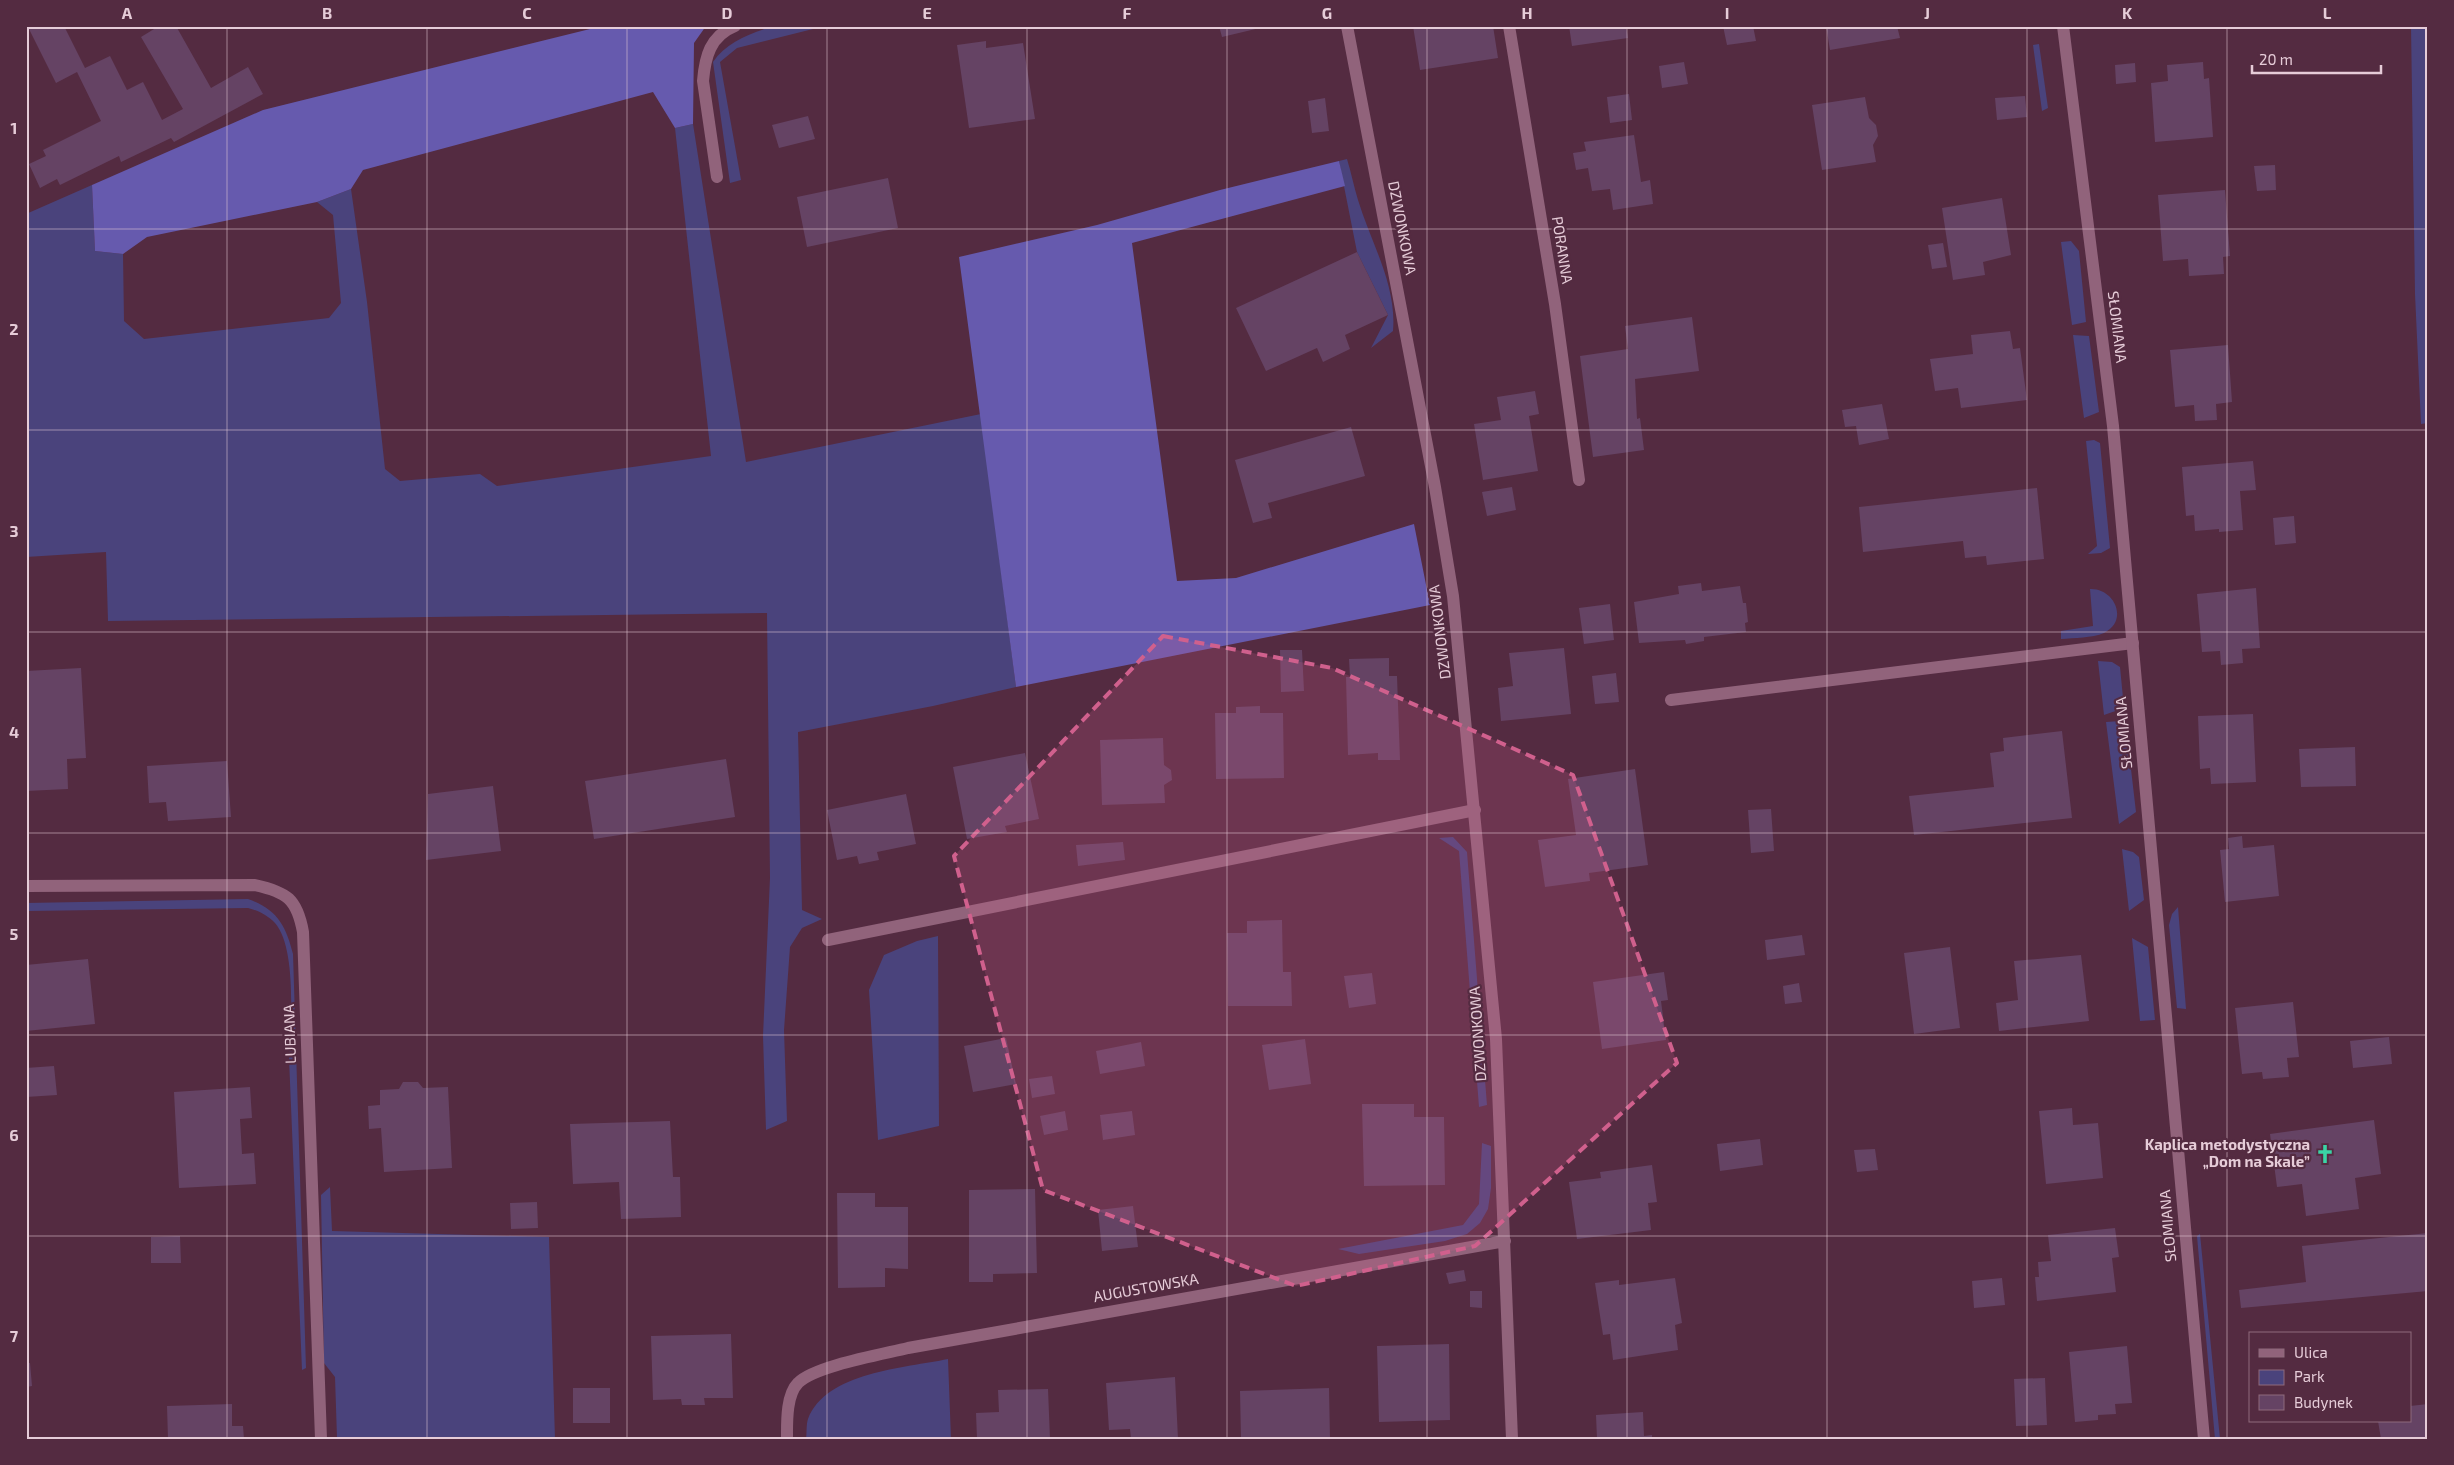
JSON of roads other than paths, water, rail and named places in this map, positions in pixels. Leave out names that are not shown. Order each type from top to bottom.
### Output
[{"type":"street","points":[[718,177],[703,81],[704,69],[707,51],[715,40],[735,26]]},
{"type":"street","name":"DZWONKOWA","points":[[1347,26],[1435,488],[1453,596],[1496,1039],[1506,1241],[1512,1439]]},
{"type":"street","name":"PORANNA","points":[[1509,26],[1555,304],[1579,480]]},
{"type":"street","name":"SŁOMIANA","points":[[2063,26],[2114,426],[2204,1439]]},
{"type":"street","points":[[1671,700],[2133,643]]},
{"type":"street","points":[[828,940],[1475,810]]},
{"type":"street","name":"LUBIANA","points":[[26,886],[255,885],[274,889],[290,898],[300,914],[303,932],[321,1439]]},
{"type":"street","name":"AUGUSTOWSKA","points":[[787,1439],[787,1409],[797,1383],[820,1370],[908,1348],[1506,1241]]},
{"type":"place","name":"Kaplica metodystyczna „Dom na Skale”","points":[[2325,1154]]}]
